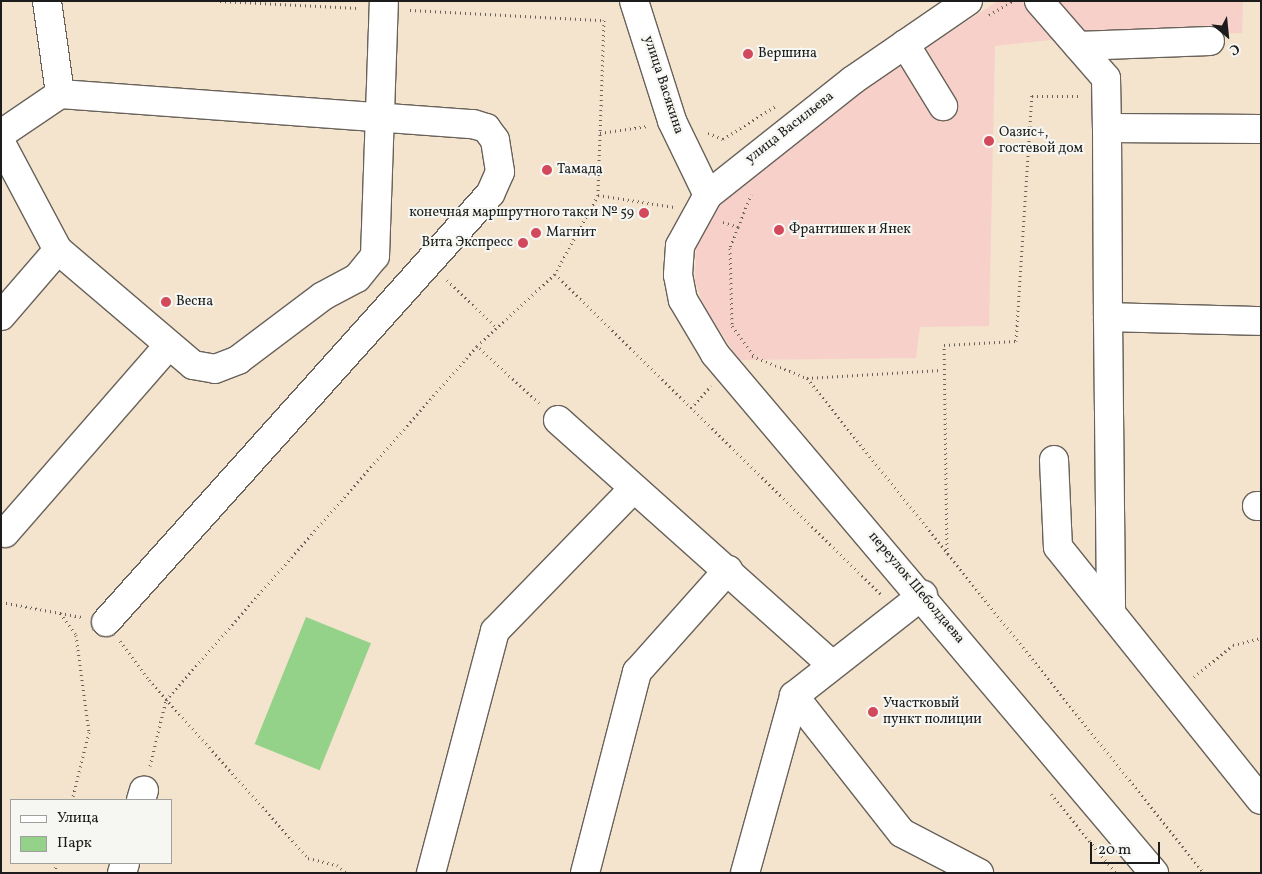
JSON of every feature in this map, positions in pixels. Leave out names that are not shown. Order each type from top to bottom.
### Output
[{"type":"street","points":[[47,1],[60,94]]},
{"type":"street","name":"улица Васякина","points":[[634,1],[672,121],[708,195]]},
{"type":"street","name":"улица Васильева","points":[[683,300],[678,275],[680,246],[708,195],[762,148],[905,44],[968,1]]},
{"type":"street","points":[[1,143],[58,250],[193,365],[215,369],[238,360],[323,296],[357,278],[375,256],[378,119],[384,5]]},
{"type":"street","points":[[1050,5],[1078,46],[1106,78],[1111,613]]},
{"type":"street","points":[[1078,46],[1210,41]]},
{"type":"street","points":[[905,44],[943,106]]},
{"type":"street","points":[[1,134],[60,94],[378,119],[473,124],[486,128],[494,140],[500,172],[490,194],[106,622]]},
{"type":"street","points":[[1107,128],[1261,129]]},
{"type":"street","points":[[1,316],[58,250]]},
{"type":"street","points":[[375,256],[404,290]]},
{"type":"street","name":"переулок Шеболдаева","points":[[683,300],[700,332],[729,368],[923,595],[1154,873]]},
{"type":"street","points":[[1108,317],[1261,321]]},
{"type":"street","points":[[5,533],[169,345]]},
{"type":"street","points":[[558,420],[831,664]]},
{"type":"street","points":[[1054,460],[1058,547],[1261,800]]},
{"type":"street","points":[[430,873],[495,631],[633,488]]},
{"type":"street","points":[[585,873],[637,672],[728,570]]},
{"type":"street","points":[[745,873],[794,696],[831,664],[923,595]]},
{"type":"street","points":[[794,696],[902,833],[979,873]]},
{"type":"path","points":[[143,795],[166,700],[477,346],[555,274],[598,195],[604,20],[384,5],[220,1]]},
{"type":"path","points":[[947,554],[942,370],[944,345],[1016,341],[1032,96],[1106,97]]},
{"type":"path","points":[[703,128],[723,139],[779,104]]},
{"type":"path","points":[[600,133],[672,121]]},
{"type":"path","points":[[428,262],[497,328]]},
{"type":"path","points":[[555,274],[900,612]]},
{"type":"path","points":[[477,346],[558,420]]},
{"type":"path","points":[[691,408],[729,368],[753,355],[807,378],[942,370]]},
{"type":"path","points":[[807,378],[1204,873]]},
{"type":"path","points":[[1,602],[106,622],[166,700],[308,858],[337,865],[347,873]]},
{"type":"path","points":[[60,612],[76,635],[88,732],[72,799]]},
{"type":"path","points":[[1175,693],[1233,645],[1261,638]]},
{"type":"shaded area","points":[[998,1],[1243,1],[1242,33],[1079,37],[995,46],[989,326],[920,327],[916,358],[739,360],[704,307],[695,281],[696,246],[711,216],[747,177],[834,108]]},
{"type":"green space","points":[[306,617],[371,643],[320,770],[255,744]]},
{"type":"place","name":"Вершина","points":[[748,54]]},
{"type":"place","name":"Оазис+, гостевой дом","points":[[989,141]]},
{"type":"place","name":"Тамада","points":[[547,170]]},
{"type":"place","name":"конечная маршрутного такси № 59","points":[[644,213]]},
{"type":"place","name":"Франтишек и Янек","points":[[779,230]]},
{"type":"place","name":"Магнит","points":[[536,233]]},
{"type":"place","name":"Вита Экспресс","points":[[523,243]]},
{"type":"place","name":"Весна","points":[[166,302]]},
{"type":"place","name":"Участковый пункт полиции","points":[[873,712]]}]
